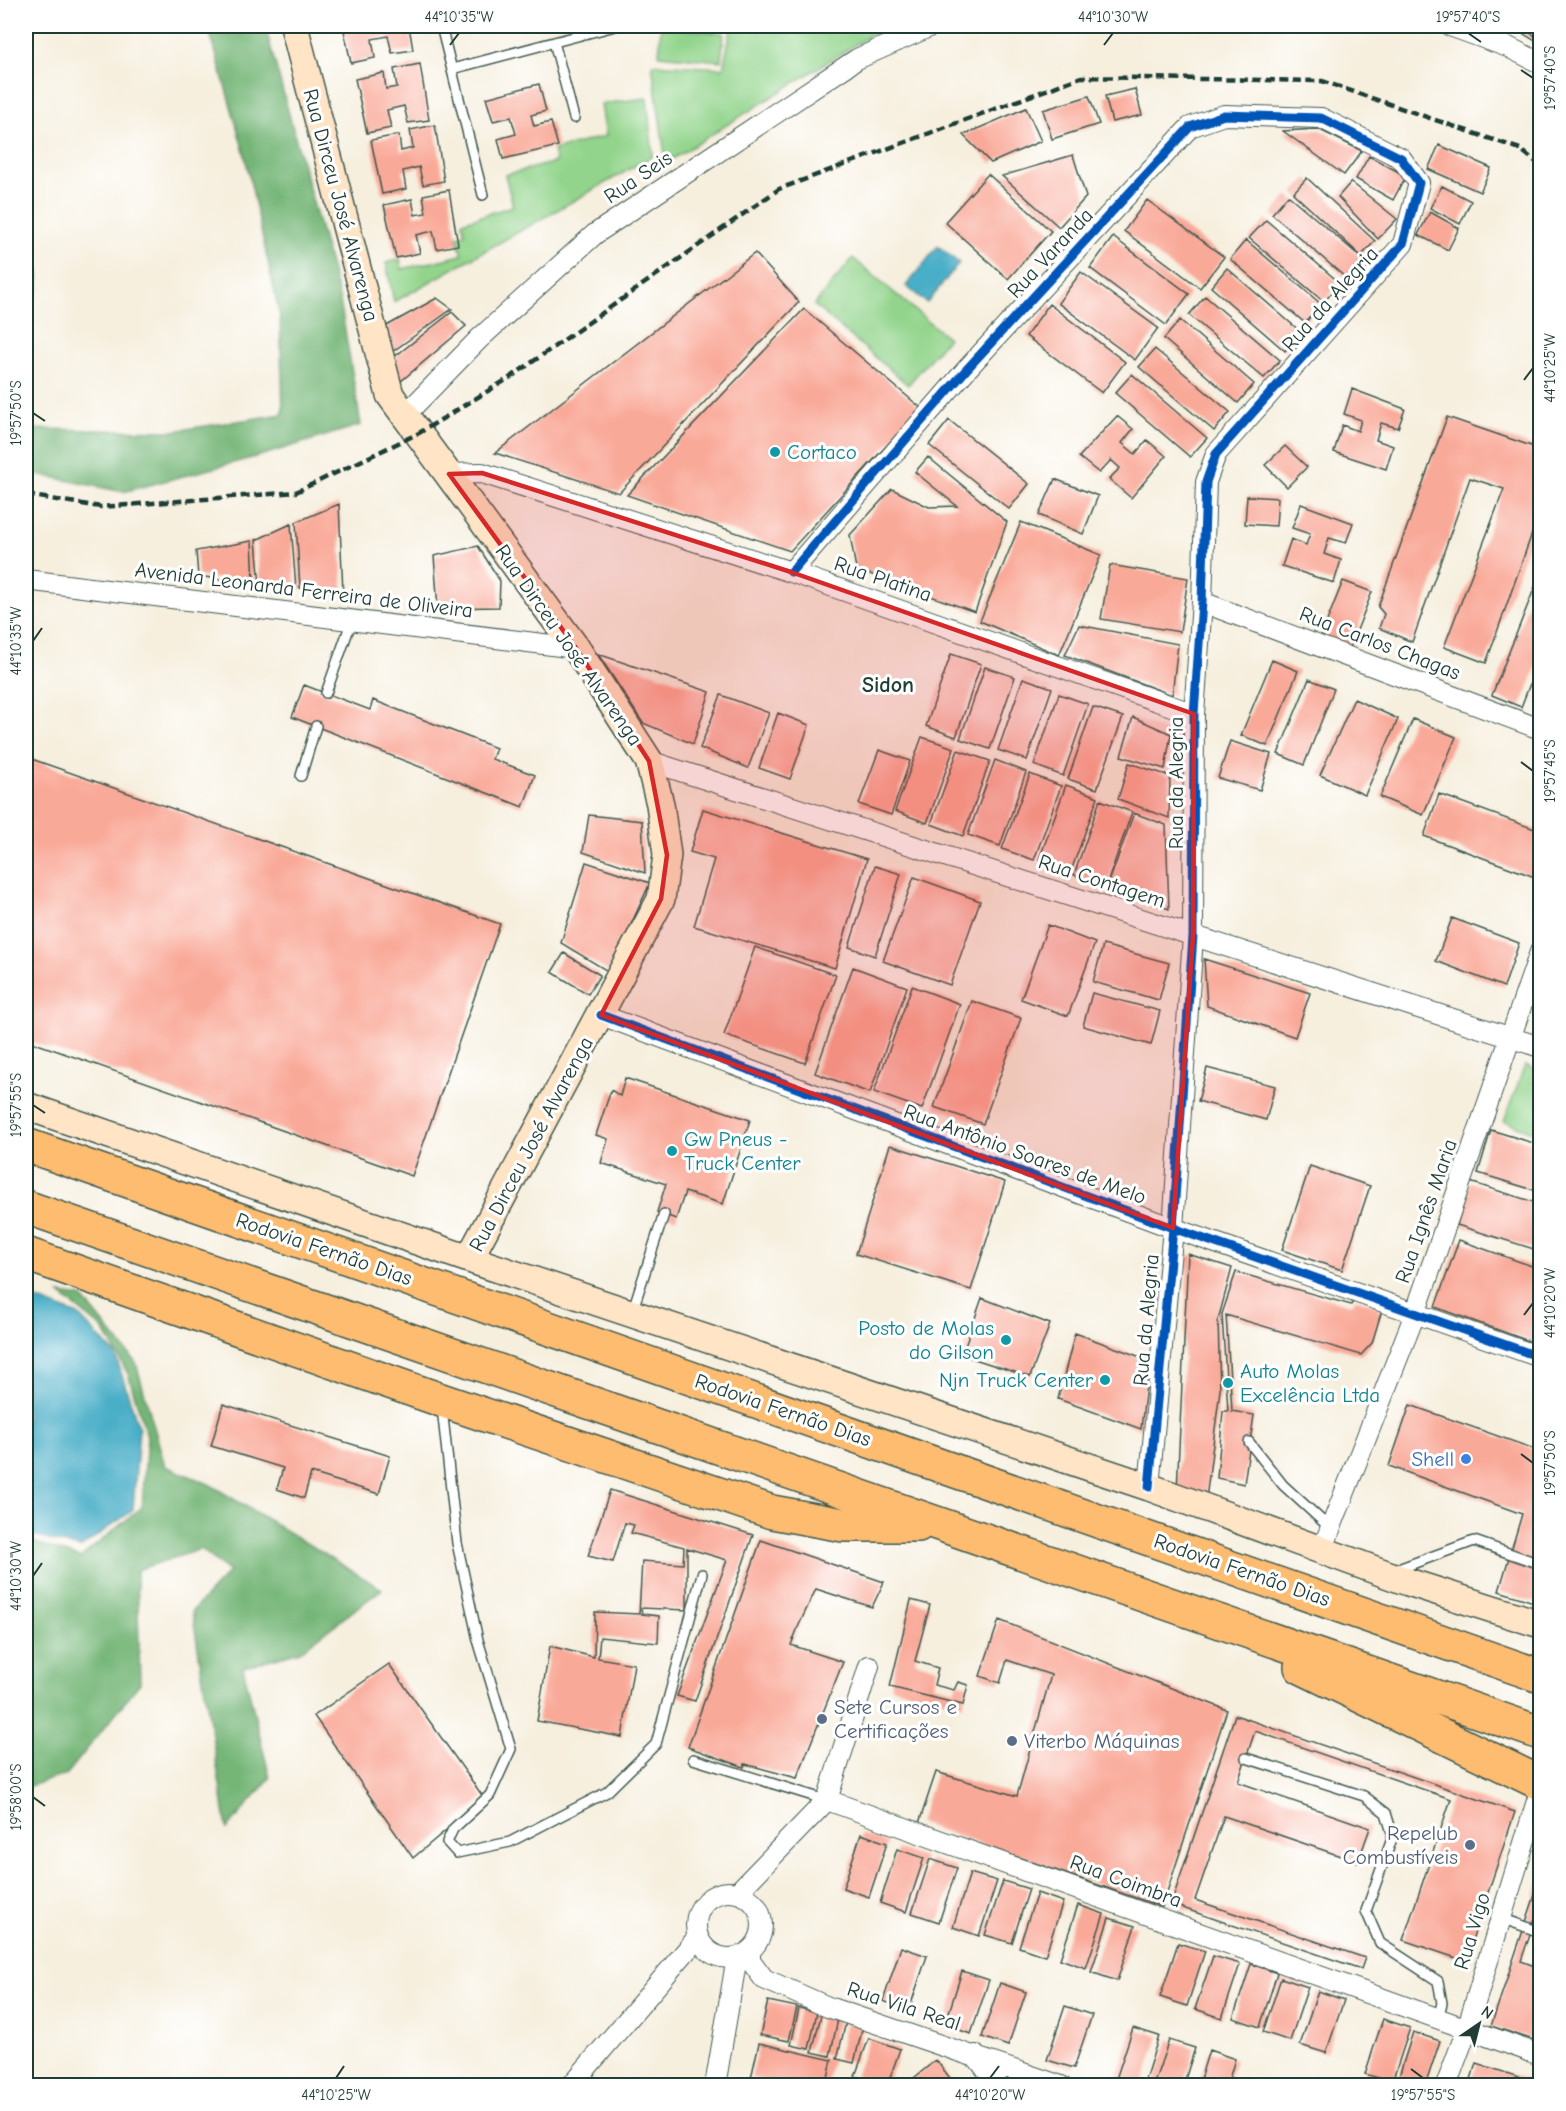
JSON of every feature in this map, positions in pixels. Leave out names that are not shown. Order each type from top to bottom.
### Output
[{"type":"highway","name":"Rodovia Fernão Dias","points":[[26,1145],[1540,1676]]},
{"type":"highway","points":[[26,1207],[618,1414],[1148,1593],[1540,1733]]},
{"type":"highway","points":[[26,1254],[441,1400],[772,1512],[843,1525],[947,1526]]},
{"type":"highway","points":[[1148,1593],[1540,1783]]},
{"type":"main road","name":"Rua Dirceu José Alvarenga","points":[[294,26],[390,395],[576,648],[649,761],[660,804],[667,855],[661,899],[469,1259]]},
{"type":"main road","name":"Rodovia Fernão Dias","points":[[26,1106],[469,1259],[1149,1487],[1326,1539],[1386,1574],[1540,1624]]},
{"type":"street","name":"Rua Seis","points":[[405,415],[479,339],[595,234],[857,59],[931,26]]},
{"type":"street","points":[[1450,26],[1508,47],[1540,63]]},
{"type":"street","name":"Rua Varanda","points":[[792,572],[966,370],[1190,127],[1224,115],[1320,118],[1401,158]]},
{"type":"street","name":"Rua da Alegria","points":[[1149,1487],[1173,1228],[1193,936],[1194,714],[1202,602],[1206,482],[1216,454],[1403,244],[1419,183],[1401,158]]},
{"type":"street","name":"Rua Platina","points":[[449,474],[482,473],[792,572],[1194,714]]},
{"type":"street","name":"Avenida Leonarda Ferreira de Oliveira","points":[[26,580],[576,648]]},
{"type":"street","name":"Rua Carlos Chagas","points":[[1202,602],[1540,729]]},
{"type":"street","name":"Rua Contagem","points":[[649,761],[1540,1047]]},
{"type":"street","name":"Rua Ignês Maria","points":[[1326,1539],[1415,1314],[1540,952]]},
{"type":"street","name":"Rua Antônio Soares de Melo","points":[[601,1015],[1173,1228],[1540,1357]]},
{"type":"street","points":[[738,1893],[827,1800],[869,1665]]},
{"type":"street","name":"Rua Vigo","points":[[1446,2085],[1467,2029],[1540,1791]]},
{"type":"street","name":"Rua Coimbra","points":[[827,1800],[1540,2055]]},
{"type":"street","points":[[715,2085],[744,1954],[761,1934],[762,1923],[754,1905],[738,1893],[717,1894],[701,1907],[696,1927],[698,1937],[709,1952],[728,1959],[744,1954]]},
{"type":"street","points":[[571,2085],[698,1937]]},
{"type":"street","name":"Rua Vila Real","points":[[744,1954],[764,1979],[828,2007],[1061,2085]]},
{"type":"street","points":[[975,2055],[999,2085]]},
{"type":"lane","points":[[441,26],[483,195]]},
{"type":"lane","points":[[452,69],[615,26]]},
{"type":"lane","points":[[554,42],[574,118]]},
{"type":"lane","points":[[326,693],[352,620]]},
{"type":"lane","points":[[301,776],[316,726]]},
{"type":"lane","points":[[632,1314],[664,1215]]},
{"type":"lane","points":[[441,1400],[458,1543],[477,1640],[511,1749],[490,1795],[453,1829],[447,1842],[456,1853],[510,1842],[607,1792],[656,1744],[702,1574]]},
{"type":"lane","points":[[1249,1442],[1326,1539]]},
{"type":"lane","points":[[1386,1574],[1474,1541],[1540,1564]]},
{"type":"lane","points":[[1246,1758],[1364,1796],[1386,1813],[1393,1836],[1366,1911],[1380,1943],[1438,1982],[1442,2003],[1438,2018]]},
{"type":"lane","name":"Rua Coimbra","points":[[693,1759],[827,1800]]},
{"type":"lane","points":[[1501,1918],[1540,1932]]},
{"type":"highlighted area","points":[[482,473],[791,572],[1194,714],[1193,936],[1173,1228],[601,1015],[661,899],[667,855],[649,761],[576,648],[449,474]]},
{"type":"green space","points":[[208,26],[265,26],[340,301],[361,425],[263,455],[123,492],[26,472],[26,427],[173,431],[283,414],[280,317],[244,152]]},
{"type":"green space","points":[[732,26],[885,26],[666,163],[652,64],[723,68]]},
{"type":"green space","points":[[661,27],[724,33],[721,61],[659,55]]},
{"type":"green space","points":[[647,98],[653,156],[394,302],[386,263],[400,259],[402,269],[462,255],[457,236],[465,234],[462,222],[513,206],[505,175],[556,162],[553,150],[606,136],[601,104]]},
{"type":"green space","points":[[853,258],[948,338],[908,385],[814,305]]},
{"type":"green space","points":[[1525,1065],[1540,1071],[1540,1135],[1504,1121]]},
{"type":"green space","points":[[60,1294],[82,1297],[136,1363],[165,1466],[209,1484],[382,1589],[300,1651],[243,1667],[270,1778],[227,1829],[192,1611],[229,1572],[201,1549],[137,1570],[140,1683],[67,1774],[26,1787],[26,1539],[80,1558],[142,1507],[147,1436],[128,1374],[103,1329]]},
{"type":"water","points":[[26,246],[36,263],[39,280],[35,297],[26,314]]},
{"type":"water","points":[[938,246],[959,263],[927,303],[906,286]]},
{"type":"water","points":[[26,1295],[78,1315],[115,1354],[139,1428],[133,1510],[80,1548],[26,1534]]},
{"type":"building","points":[[343,26],[409,26],[413,50],[392,53],[388,36],[372,39],[375,58],[351,63]]},
{"type":"building","points":[[1511,26],[1519,26],[1540,39],[1540,44]]},
{"type":"building","points":[[420,64],[429,120],[408,123],[404,106],[387,110],[391,128],[367,133],[355,79],[384,73],[386,89],[397,87],[394,69]]},
{"type":"building","points":[[539,84],[546,111],[531,115],[534,126],[551,122],[558,146],[503,159],[498,139],[516,134],[511,117],[493,121],[486,98]]},
{"type":"building","points":[[1135,89],[1142,115],[1112,122],[1105,96]]},
{"type":"building","points":[[1089,96],[1099,124],[1052,139],[1043,110]]},
{"type":"building","points":[[1026,108],[1041,141],[991,163],[963,135]]},
{"type":"building","points":[[435,125],[444,181],[423,185],[419,167],[403,171],[406,189],[382,194],[371,140],[399,135],[401,151],[413,148],[410,130]]},
{"type":"building","points":[[1318,129],[1362,151],[1344,175],[1283,131]]},
{"type":"building","points":[[1439,145],[1491,168],[1480,192],[1428,169]]},
{"type":"building","points":[[1073,155],[1086,197],[1059,227],[1002,176]]},
{"type":"building","points":[[1369,156],[1406,176],[1393,200],[1356,179]]},
{"type":"building","points":[[988,174],[1051,231],[1008,279],[945,222]]},
{"type":"building","points":[[1307,178],[1375,241],[1361,256],[1293,193]]},
{"type":"building","points":[[1351,182],[1397,219],[1378,239],[1338,197]]},
{"type":"building","points":[[1442,186],[1471,201],[1460,224],[1430,208]]},
{"type":"building","points":[[449,190],[458,245],[437,249],[433,231],[416,235],[420,253],[396,258],[384,205],[412,199],[415,215],[426,213],[423,195]]},
{"type":"building","points":[[1288,195],[1363,259],[1346,278],[1272,214]]},
{"type":"building","points":[[1147,200],[1224,257],[1200,288],[1124,231]]},
{"type":"building","points":[[1430,212],[1459,228],[1448,250],[1418,235]]},
{"type":"building","points":[[1266,220],[1340,283],[1324,302],[1249,238]]},
{"type":"building","points":[[1113,237],[1189,294],[1166,325],[1090,268]]},
{"type":"building","points":[[1246,240],[1321,304],[1305,323],[1230,259]]},
{"type":"building","points":[[755,253],[799,302],[619,493],[495,453]]},
{"type":"building","points":[[1227,268],[1301,332],[1285,351],[1211,287]]},
{"type":"building","points":[[1081,272],[1158,328],[1135,360],[1058,303]]},
{"type":"building","points":[[1205,296],[1280,360],[1264,378],[1189,315]]},
{"type":"building","points":[[437,298],[452,309],[389,354],[383,328]]},
{"type":"building","points":[[1049,304],[1125,362],[1102,393],[1026,336]]},
{"type":"building","name":"Cortaco","points":[[804,309],[921,408],[790,551],[627,495]]},
{"type":"building","points":[[452,312],[466,326],[401,381],[389,361]]},
{"type":"building","points":[[1180,320],[1254,384],[1238,403],[1164,339]]},
{"type":"building","points":[[1155,349],[1230,412],[1214,431],[1139,367]]},
{"type":"building","points":[[1132,374],[1207,438],[1190,457],[1115,393]]},
{"type":"building","points":[[1352,389],[1405,409],[1398,428],[1381,423],[1376,440],[1393,446],[1386,469],[1334,452],[1342,425],[1358,431],[1361,420],[1344,414]]},
{"type":"building","points":[[1117,416],[1133,429],[1122,443],[1135,454],[1147,440],[1166,456],[1131,498],[1109,479],[1120,468],[1111,460],[1099,473],[1079,457]]},
{"type":"building","points":[[1447,417],[1540,449],[1540,511],[1486,663],[1444,647],[1504,489],[1470,478],[1412,642],[1379,628],[1384,614],[1378,607]]},
{"type":"building","points":[[949,420],[1029,484],[1009,509],[929,445]]},
{"type":"building","points":[[1285,446],[1307,467],[1287,487],[1265,465]]},
{"type":"building","points":[[928,457],[1007,522],[975,612],[856,569],[850,535],[892,489],[929,507],[957,506],[915,472]]},
{"type":"building","points":[[1055,479],[1098,496],[1083,534],[1039,515]]},
{"type":"building","points":[[1247,496],[1278,498],[1276,526],[1245,524]]},
{"type":"building","points":[[339,504],[343,593],[300,588],[296,522]]},
{"type":"building","points":[[1301,504],[1353,523],[1346,543],[1329,538],[1324,554],[1341,560],[1334,583],[1282,566],[1291,539],[1306,545],[1310,534],[1292,528]]},
{"type":"building","points":[[1021,522],[1101,555],[1059,655],[980,621]]},
{"type":"building","points":[[291,524],[296,589],[260,586],[256,540]]},
{"type":"building","points":[[252,541],[254,584],[198,576],[196,551]]},
{"type":"building","points":[[478,546],[500,581],[499,607],[438,608],[434,556]]},
{"type":"building","points":[[1110,565],[1188,578],[1180,632],[1101,619]]},
{"type":"building","points":[[1540,574],[1540,658],[1521,707],[1492,695]]},
{"type":"building","points":[[1343,581],[1372,592],[1350,648],[1321,636]]},
{"type":"building","points":[[1079,625],[1178,644],[1172,695],[1065,655]]},
{"type":"building","points":[[598,654],[710,692],[693,744],[643,723]]},
{"type":"building","points":[[951,654],[981,664],[956,737],[926,726]]},
{"type":"building","points":[[1272,660],[1298,671],[1267,746],[1241,735]]},
{"type":"building","points":[[985,667],[1015,677],[990,749],[960,739]]},
{"type":"building","points":[[1023,678],[1052,688],[1027,760],[998,750]]},
{"type":"building","points":[[1309,679],[1334,689],[1304,765],[1278,754]]},
{"type":"building","points":[[304,685],[370,710],[373,700],[496,748],[492,759],[535,775],[523,807],[292,717]]},
{"type":"building","points":[[1059,694],[1088,704],[1063,776],[1034,765]]},
{"type":"building","points":[[721,695],[769,713],[748,768],[700,748]]},
{"type":"building","points":[[1354,699],[1398,719],[1365,795],[1320,775]]},
{"type":"building","points":[[1093,707],[1123,717],[1097,789],[1068,779]]},
{"type":"building","points":[[778,713],[809,725],[790,779],[759,768]]},
{"type":"building","points":[[1133,717],[1171,734],[1165,769],[1121,756]]},
{"type":"building","points":[[1413,719],[1456,737],[1423,815],[1380,797]]},
{"type":"building","points":[[922,737],[954,748],[927,823],[895,811]]},
{"type":"building","points":[[1230,741],[1271,754],[1260,790],[1218,778]]},
{"type":"building","points":[[879,750],[910,761],[891,815],[859,804]]},
{"type":"building","points":[[958,750],[990,761],[963,836],[931,824]]},
{"type":"building","points":[[26,757],[500,924],[412,1176],[26,1040]]},
{"type":"building","points":[[995,760],[1026,772],[1000,846],[968,835]]},
{"type":"building","points":[[1129,763],[1170,776],[1169,818],[1118,799]]},
{"type":"building","points":[[1030,774],[1061,786],[1034,860],[1002,849]]},
{"type":"building","points":[[1066,785],[1098,797],[1071,871],[1039,860]]},
{"type":"building","points":[[1439,794],[1540,831],[1540,879],[1424,836]]},
{"type":"building","points":[[1100,800],[1132,812],[1106,886],[1074,875]]},
{"type":"building","points":[[703,809],[867,859],[835,968],[694,926],[714,859],[690,852]]},
{"type":"building","points":[[1134,813],[1166,825],[1169,909],[1107,888]]},
{"type":"building","points":[[589,815],[642,821],[645,873],[583,852]]},
{"type":"building","points":[[586,862],[650,883],[609,972],[561,943]]},
{"type":"building","points":[[875,866],[901,874],[875,956],[849,947]]},
{"type":"building","points":[[914,877],[980,901],[950,985],[883,961]]},
{"type":"building","points":[[1452,918],[1519,943],[1504,987],[1436,961]]},
{"type":"building","points":[[1048,925],[1095,943],[1068,1016],[1021,999]]},
{"type":"building","points":[[1103,945],[1169,963],[1159,1000],[1093,982]]},
{"type":"building","points":[[755,947],[836,975],[805,1063],[724,1035]]},
{"type":"building","points":[[564,953],[600,975],[588,994],[552,972]]},
{"type":"building","points":[[1204,959],[1310,993],[1295,1037],[1207,1006]]},
{"type":"building","points":[[853,967],[907,987],[870,1093],[815,1073]]},
{"type":"building","points":[[912,986],[960,1004],[922,1109],[874,1092]]},
{"type":"building","points":[[1092,993],[1160,1011],[1151,1045],[1083,1026]]},
{"type":"building","points":[[972,1001],[1021,1018],[983,1124],[934,1107]]},
{"type":"building","points":[[1540,1008],[1540,1028],[1534,1026]]},
{"type":"building","points":[[1207,1068],[1275,1086],[1266,1120],[1198,1101]]},
{"type":"building","name":"Gw Pneus - Truck Center","points":[[625,1078],[750,1120],[723,1204],[685,1192],[676,1219],[657,1212],[666,1184],[601,1163],[608,1139],[596,1135],[611,1090],[620,1096]]},
{"type":"building","points":[[1491,1130],[1540,1145],[1540,1192],[1478,1173]]},
{"type":"building","points":[[890,1145],[1005,1182],[971,1290],[856,1254]]},
{"type":"building","points":[[1310,1166],[1370,1186],[1342,1270],[1282,1250]]},
{"type":"building","points":[[1470,1182],[1540,1204],[1540,1251],[1457,1225]]},
{"type":"building","points":[[1459,1240],[1540,1269],[1540,1345],[1435,1307]]},
{"type":"building","points":[[1188,1254],[1232,1268],[1218,1320],[1220,1390],[1206,1499],[1177,1491]]},
{"type":"building","name":"Auto Molas Excelência Ltda","points":[[1236,1272],[1351,1305],[1356,1298],[1377,1306],[1381,1313],[1372,1343],[1361,1355],[1226,1315],[1232,1411],[1254,1415],[1244,1484],[1217,1478],[1223,1411],[1228,1411],[1222,1314]]},
{"type":"building","name":"Posto de Molas do Gilson","points":[[982,1298],[1050,1324],[1030,1377],[962,1355]]},
{"type":"building","name":"Njn Truck Center","points":[[1075,1333],[1149,1360],[1141,1429],[1058,1399]]},
{"type":"building","points":[[223,1404],[390,1456],[379,1494],[311,1473],[304,1498],[277,1489],[283,1468],[211,1446]]},
{"type":"building","name":"Shell","points":[[1410,1405],[1540,1451],[1540,1604],[1499,1591],[1522,1514],[1389,1466]]},
{"type":"building","points":[[610,1490],[753,1535],[695,1701],[677,1696],[727,1560],[687,1548],[687,1610],[641,1608],[642,1614],[659,1616],[658,1643],[600,1637],[598,1658],[634,1664],[622,1737],[537,1721],[550,1646],[594,1657],[595,1612],[639,1614],[642,1561],[683,1564],[684,1547],[631,1533],[634,1525],[625,1523],[613,1562],[588,1556]]},
{"type":"building","points":[[761,1540],[884,1582],[872,1607],[816,1589],[799,1625],[791,1645],[843,1662],[797,1778],[745,1764],[744,1767],[688,1747]]},
{"type":"building","points":[[911,1600],[930,1605],[915,1661],[938,1668],[934,1685],[954,1690],[958,1682],[968,1685],[963,1705],[890,1687]]},
{"type":"building","points":[[999,1620],[1227,1710],[1162,1907],[919,1823],[936,1772],[1017,1796],[1051,1675],[1007,1660],[1000,1683],[980,1676]]},
{"type":"building","points":[[389,1664],[484,1798],[413,1858],[314,1716]]},
{"type":"building","name":"Repelub Combustíveis","points":[[1235,1715],[1515,1812],[1465,1961],[1403,1940],[1451,1799],[1255,1731],[1238,1782],[1370,1828],[1358,1862],[1224,1816],[1195,1900],[1365,1958],[1361,1969],[1171,1904]]},
{"type":"building","points":[[861,1834],[887,1843],[869,1897],[843,1888]]},
{"type":"building","points":[[897,1849],[924,1858],[906,1912],[880,1903]]},
{"type":"building","points":[[930,1859],[957,1868],[939,1922],[912,1913]]},
{"type":"building","points":[[970,1873],[997,1881],[979,1936],[953,1927]]},
{"type":"building","points":[[1540,1880],[1540,1904],[1521,1961],[1540,1968],[1540,2042],[1491,2026]]},
{"type":"building","points":[[1003,1881],[1029,1889],[1012,1943],[985,1935]]},
{"type":"building","points":[[1037,1893],[1063,1902],[1045,1956],[1019,1947]]},
{"type":"building","points":[[1078,1905],[1104,1914],[1086,1968],[1060,1959]]},
{"type":"building","points":[[1109,1918],[1135,1926],[1117,1981],[1091,1972]]},
{"type":"building","points":[[1178,1943],[1205,1951],[1187,2006],[1160,1997]]},
{"type":"building","points":[[901,1947],[927,1956],[909,2010],[883,2001]]},
{"type":"building","points":[[1213,1956],[1240,1964],[1222,2018],[1195,2009]]},
{"type":"building","points":[[1251,1964],[1277,1973],[1260,2027],[1233,2018]]},
{"type":"building","points":[[962,1971],[989,1980],[971,2034],[945,2025]]},
{"type":"building","points":[[1281,1978],[1308,1987],[1290,2041],[1263,2032]]},
{"type":"building","points":[[1000,1983],[1026,1992],[1008,2046],[982,2037]]},
{"type":"building","points":[[1318,1991],[1344,2000],[1326,2053],[1300,2045]]},
{"type":"building","points":[[768,2001],[797,2007],[789,2041],[760,2035]]},
{"type":"building","points":[[1065,2006],[1092,2015],[1074,2068],[1047,2060]]},
{"type":"building","points":[[799,2008],[817,2012],[809,2049],[791,2045]]},
{"type":"building","points":[[821,2015],[838,2019],[830,2056],[812,2052]]},
{"type":"building","points":[[1383,2019],[1410,2028],[1392,2082],[1365,2074]]},
{"type":"building","points":[[846,2022],[863,2026],[854,2063],[837,2059]]},
{"type":"building","points":[[1133,2028],[1159,2036],[1143,2086],[1126,2086],[1115,2082]]},
{"type":"building","points":[[1413,2032],[1440,2041],[1425,2086],[1396,2086]]},
{"type":"building","points":[[869,2038],[900,2049],[887,2086],[855,2076]]},
{"type":"building","points":[[1169,2040],[1195,2048],[1183,2086],[1153,2086]]},
{"type":"building","points":[[759,2043],[832,2060],[826,2086],[783,2086],[751,2078]]},
{"type":"building","points":[[1209,2050],[1235,2059],[1227,2086],[1198,2086]]},
{"type":"building","points":[[936,2060],[953,2082],[949,2086],[904,2086]]},
{"type":"building","points":[[1476,2063],[1540,2084],[1540,2086],[1469,2086]]},
{"type":"railway","points":[[26,495],[101,507],[296,492],[419,433],[511,377],[779,189],[1081,77],[1322,81],[1520,149],[1540,165]]},
{"type":"cycle path","points":[[791,572],[966,370],[1190,127],[1224,115],[1321,118],[1401,158],[1419,183],[1403,244],[1216,454],[1206,482],[1202,602],[1194,714],[1193,936],[1173,1228],[1149,1487]]},
{"type":"cycle path","points":[[601,1015],[1173,1228],[1540,1357]]},
{"type":"place","name":"Cortaco","points":[[775,452]]},
{"type":"place","name":"Gw Pneus - Truck Center","points":[[672,1151]]},
{"type":"place","name":"Posto de Molas do Gilson","points":[[1006,1340]]},
{"type":"place","name":"Njn Truck Center","points":[[1105,1380]]},
{"type":"place","name":"Auto Molas Excelência Ltda","points":[[1228,1383]]},
{"type":"place","name":"Shell","points":[[1466,1459]]},
{"type":"place","name":"Sete Cursos e Certificações","points":[[822,1719]]},
{"type":"place","name":"Viterbo Máquinas","points":[[1012,1741]]},
{"type":"place","name":"Repelub Combustíveis","points":[[1470,1845]]},
{"type":"district","name":"Sidon","points":[[888,685]]}]
